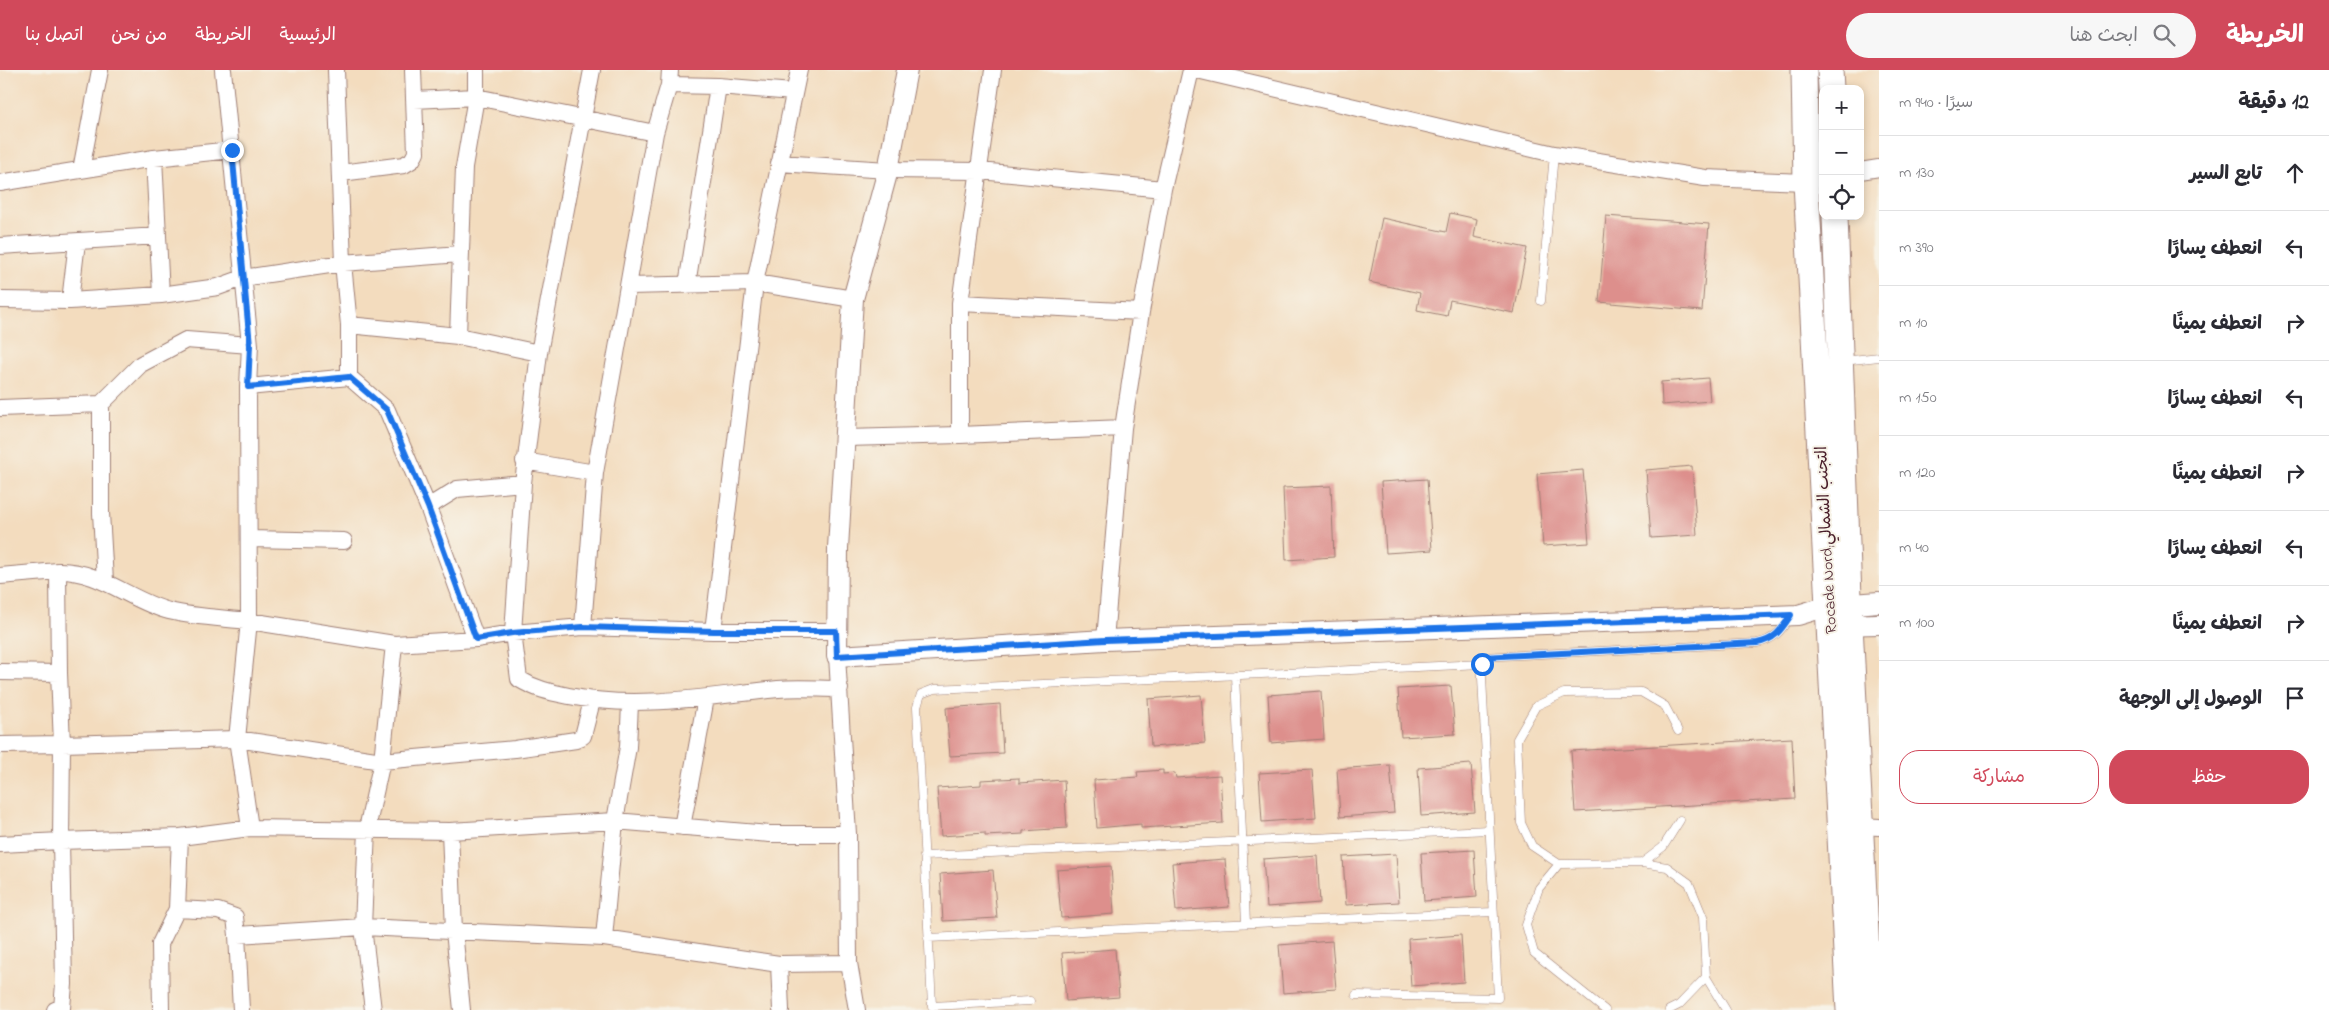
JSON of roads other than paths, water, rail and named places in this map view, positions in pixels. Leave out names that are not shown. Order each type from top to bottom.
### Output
[{"type":"main road","name":"Rocade Nord,التجنب الشمالي","points":[[1804,70],[1814,180],[1839,615],[1849,1010]]},
{"type":"main road","points":[[1830,70],[1831,85]]},
{"type":"main road","name":"Rocade Nord,التجنب الشمالي","points":[[1835,220],[1841,361],[1839,615],[1870,826],[1870,1010]]},
{"type":"street","points":[[82,170],[100,70]]},
{"type":"street","points":[[223,70],[250,345],[248,387],[249,621],[238,739],[250,828]]},
{"type":"street","points":[[336,70],[343,263],[349,325],[349,377]]},
{"type":"street","points":[[341,173],[404,165],[412,160],[416,153],[413,70]]},
{"type":"street","points":[[458,336],[464,168],[476,97],[476,70]]},
{"type":"street","points":[[592,70],[539,353],[524,461],[512,633],[519,679],[534,689],[592,701],[630,704],[706,698],[781,689],[840,689]]},
{"type":"street","points":[[714,631],[755,283],[799,70]]},
{"type":"street","points":[[857,1010],[849,963],[848,834],[836,631],[838,548],[853,299],[888,170],[907,70]]},
{"type":"street","points":[[960,435],[960,303],[993,70]]},
{"type":"street","points":[[1105,640],[1123,428],[1140,312],[1163,189],[1191,70]]},
{"type":"street","points":[[1197,70],[1554,154],[1705,178],[1814,180]]},
{"type":"street","points":[[583,627],[595,473],[655,133],[669,78],[718,86],[793,92]]},
{"type":"street","points":[[687,285],[718,86]]},
{"type":"street","points":[[414,100],[476,97],[655,133]]},
{"type":"street","points":[[0,184],[154,158],[232,150]]},
{"type":"street","points":[[154,158],[161,294]]},
{"type":"street","points":[[779,163],[888,170],[980,171],[1163,189]]},
{"type":"street","points":[[1864,170],[1879,168]]},
{"type":"street","points":[[0,246],[158,236]]},
{"type":"street","points":[[70,301],[77,242]]},
{"type":"street","points":[[0,300],[70,301],[161,294],[218,287],[243,278],[343,263],[460,254]]},
{"type":"street","points":[[629,286],[755,283],[853,299]]},
{"type":"street","points":[[960,303],[1140,312]]},
{"type":"street","points":[[349,325],[458,336],[539,353]]},
{"type":"street","points":[[0,408],[101,404],[141,364],[186,340],[250,345]]},
{"type":"street","points":[[248,387],[349,377],[387,410],[428,507],[476,639]]},
{"type":"street","points":[[101,404],[101,513],[105,581]]},
{"type":"street","points":[[846,438],[1123,428]]},
{"type":"street","points":[[524,461],[595,473]]},
{"type":"street","points":[[428,507],[457,489],[523,483]]},
{"type":"street","points":[[248,538],[344,541]]},
{"type":"street","points":[[0,576],[74,570],[105,581],[168,611],[249,621],[394,644],[476,639],[512,633],[583,627],[714,631],[836,631]]},
{"type":"street","points":[[55,1010],[62,1008],[64,984],[58,571]]},
{"type":"street","points":[[1839,615],[1879,602]]},
{"type":"street","points":[[837,656],[1105,640],[1794,615],[1839,615],[1879,624]]},
{"type":"street","points":[[373,1010],[363,927],[367,829],[382,761],[394,644]]},
{"type":"street","points":[[0,672],[59,673]]},
{"type":"street","points":[[682,827],[706,698]]},
{"type":"street","points":[[0,745],[238,739],[382,761],[516,749],[576,740],[583,736],[592,701]]},
{"type":"street","points":[[604,938],[615,821],[628,747],[630,704]]},
{"type":"street","points":[[0,844],[180,837],[250,828],[450,831],[615,821],[770,834],[848,834]]},
{"type":"street","points":[[450,831],[454,931],[462,1010]]},
{"type":"street","points":[[161,1010],[160,944],[177,909],[180,837]]},
{"type":"street","points":[[177,909],[218,911],[235,917],[242,1010]]},
{"type":"street","points":[[237,935],[363,927],[454,931],[604,938],[779,964],[849,963]]},
{"type":"street","points":[[779,964],[780,1010]]},
{"type":"lane","points":[[1541,301],[1554,154]]},
{"type":"lane","points":[[1841,361],[1879,357]]},
{"type":"lane","points":[[1356,995],[1498,998],[1482,657],[1757,643],[1772,639],[1794,615]]},
{"type":"lane","points":[[1030,1001],[932,1006],[917,707],[921,694],[934,689],[1482,664]]},
{"type":"lane","points":[[1235,675],[1246,924]]},
{"type":"lane","points":[[1678,731],[1665,706],[1642,692],[1564,693],[1536,706],[1517,739],[1521,823],[1532,846],[1559,864],[1642,864],[1667,866],[1689,884],[1703,917],[1706,977],[1726,1010]]},
{"type":"lane","points":[[1642,864],[1663,847],[1680,820]]},
{"type":"lane","points":[[924,856],[1490,830]]},
{"type":"lane","points":[[1559,864],[1539,888],[1526,925],[1534,953],[1605,1010]]},
{"type":"lane","points":[[928,938],[1494,912]]},
{"type":"lane","points":[[1669,1010],[1679,1005],[1706,977]]}]
